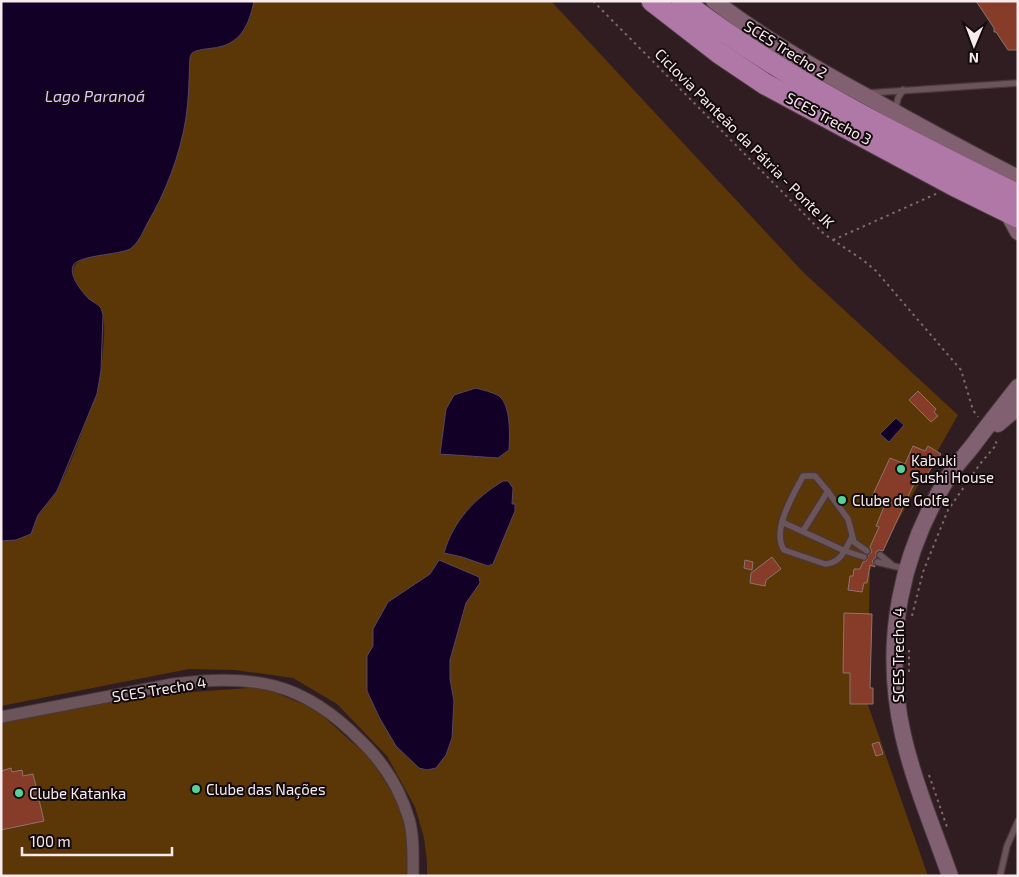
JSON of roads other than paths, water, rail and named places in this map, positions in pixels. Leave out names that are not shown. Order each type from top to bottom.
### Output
[{"type":"highway","name":"SCES Trecho 3","points":[[652,1],[719,53],[766,84],[955,186],[1014,207]]},
{"type":"highway","name":"SCES Trecho 3","points":[[682,1],[731,38],[774,66],[845,96],[905,139],[1014,207]]},
{"type":"street","name":"SCES Trecho 2","points":[[714,1],[845,96],[895,113],[1018,178]]},
{"type":"street","points":[[1014,207],[1018,232]]},
{"type":"street","name":"SCES Trecho 4","points":[[950,876],[910,762],[898,711],[895,675],[898,567],[953,470],[987,430],[1018,387]]},
{"type":"street","name":"SCES Trecho 4","points":[[987,430],[1018,407]]},
{"type":"street","name":"SCES Trecho 4","points":[[1,717],[173,684],[201,681],[258,682],[303,695],[330,712],[344,724],[373,752],[392,780],[409,819],[413,852],[413,876]]},
{"type":"lane","points":[[845,96],[903,90],[1018,83]]},
{"type":"lane","points":[[895,113],[898,98],[903,90]]},
{"type":"lane","points":[[852,537],[845,551],[836,561],[825,564],[786,552],[781,543],[782,522],[786,507],[803,476],[815,476],[828,491],[848,519],[854,542],[867,551]]},
{"type":"lane","points":[[803,531],[828,491]]},
{"type":"lane","points":[[782,522],[864,558]]},
{"type":"lane","points":[[880,555],[898,567]]},
{"type":"lane","points":[[877,562],[898,567]]},
{"type":"lane","points":[[1000,876],[1008,846],[1018,821]]},
{"type":"water","name":"Lago Paranoá","points":[[1,1],[254,1],[248,22],[236,39],[223,46],[196,51],[190,57],[187,110],[180,146],[166,186],[138,241],[133,247],[125,251],[90,257],[76,262],[73,266],[72,270],[77,284],[89,299],[101,308],[103,315],[101,371],[97,394],[57,491],[38,515],[31,534],[16,540],[1,541]]},
{"type":"water","points":[[476,388],[491,392],[503,400],[509,421],[509,450],[498,458],[440,454],[446,409],[454,395]]},
{"type":"water","points":[[896,418],[904,425],[889,442],[880,434]]},
{"type":"water","points":[[503,481],[508,481],[513,488],[512,504],[515,504],[515,511],[493,564],[488,566],[444,553],[453,531],[466,511],[483,495]]},
{"type":"water","points":[[439,560],[479,577],[480,583],[466,603],[450,660],[450,679],[454,701],[452,738],[446,755],[436,768],[427,770],[419,768],[396,746],[379,717],[367,691],[367,656],[373,646],[373,629],[388,602],[430,574]]},
{"type":"place","name":"Kabuki Sushi House","points":[[901,469]]},
{"type":"place","name":"Clube de Golfe","points":[[842,500]]},
{"type":"place","name":"Clube das Nações","points":[[196,789]]},
{"type":"place","name":"Clube Katanka","points":[[19,793]]}]
